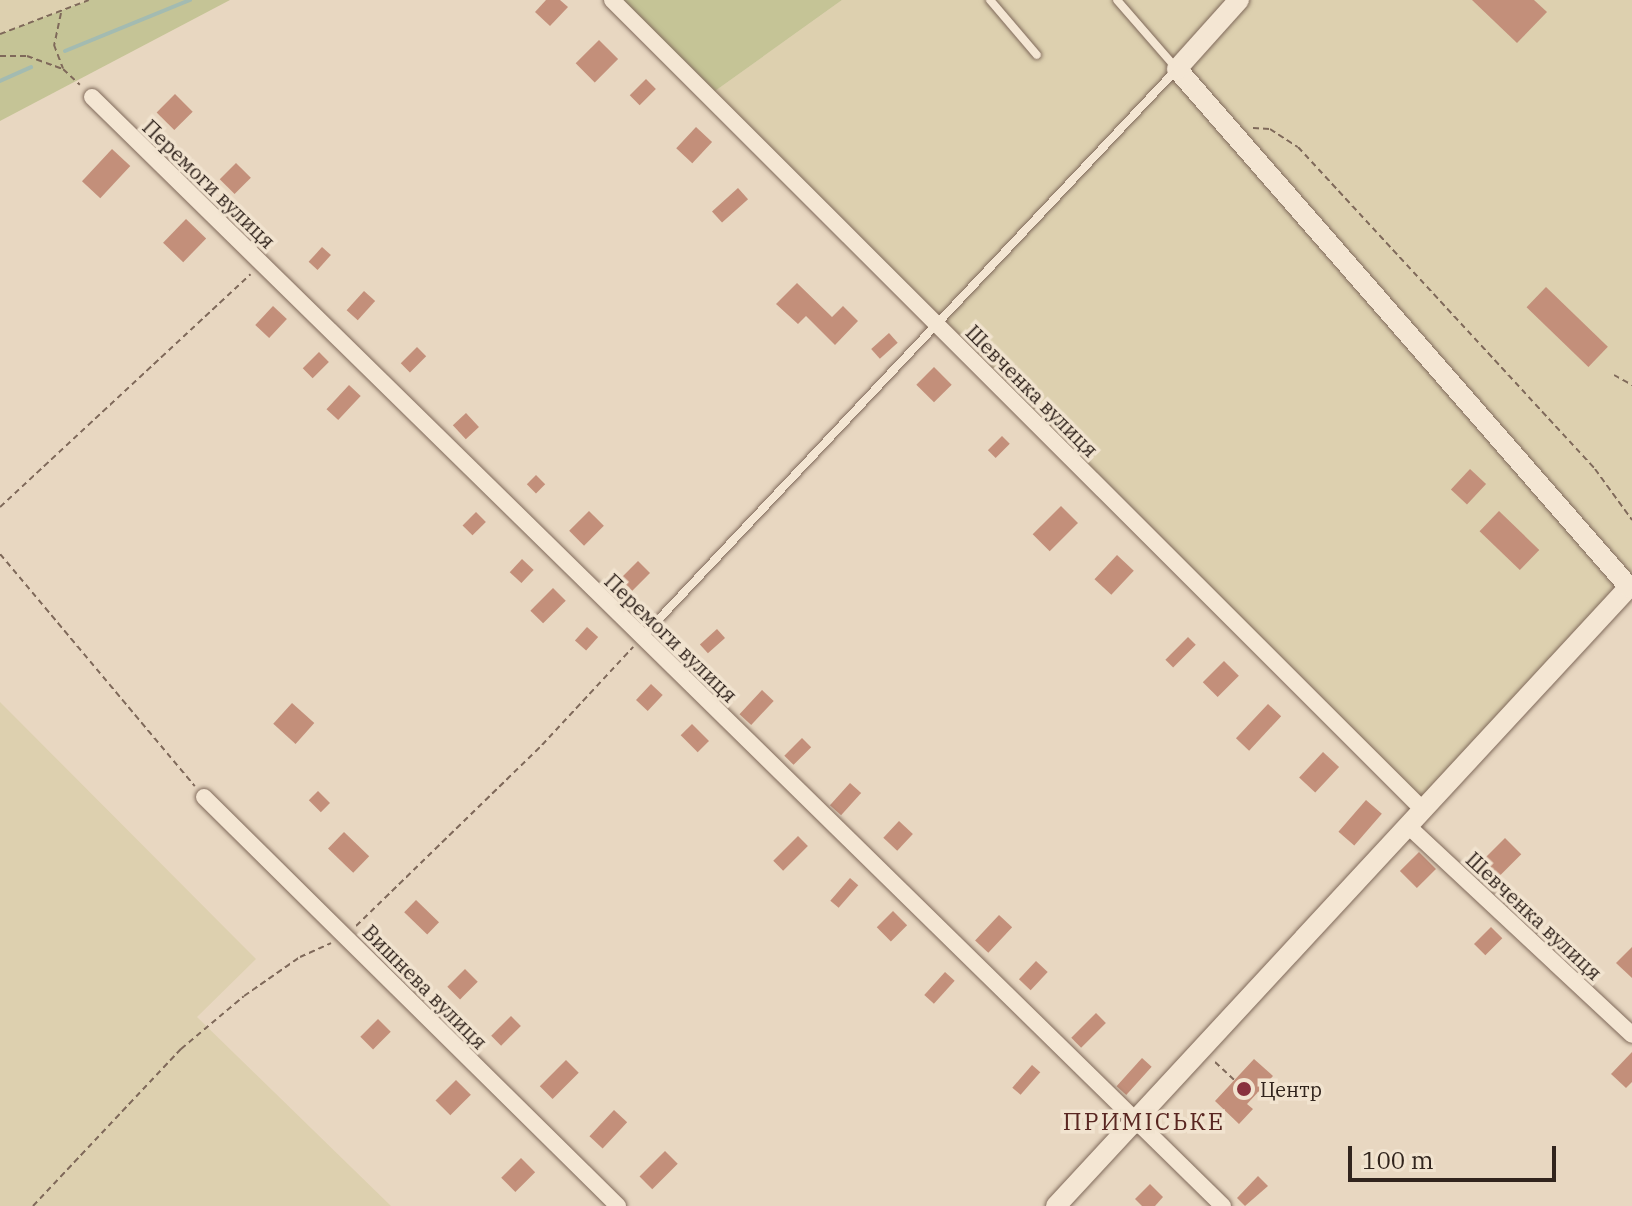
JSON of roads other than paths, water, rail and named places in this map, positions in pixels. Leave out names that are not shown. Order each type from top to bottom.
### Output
[{"type":"street","name":"Шевченка вулиця","points":[[612,0],[1423,810]]},
{"type":"street","points":[[1056,1206],[1630,586],[1177,69],[1239,0]]},
{"type":"street","name":"Перемоги вулиця","points":[[92,97],[1223,1206]]},
{"type":"street","name":"Вишнева вулиця","points":[[204,797],[618,1206]]},
{"type":"street","name":"Шевченка вулиця","points":[[1408,826],[1632,1035]]},
{"type":"lane","points":[[990,0],[1037,55]]},
{"type":"lane","points":[[642,637],[1177,69],[1117,0]]},
{"type":"waterway","points":[[65,51],[190,0]]},
{"type":"waterway","points":[[0,81],[31,67]]},
{"type":"place","name":"Центр","points":[[1244,1089]]},
{"type":"district","name":"ПРИМІСЬКЕ","points":[[1144,1122]]}]
